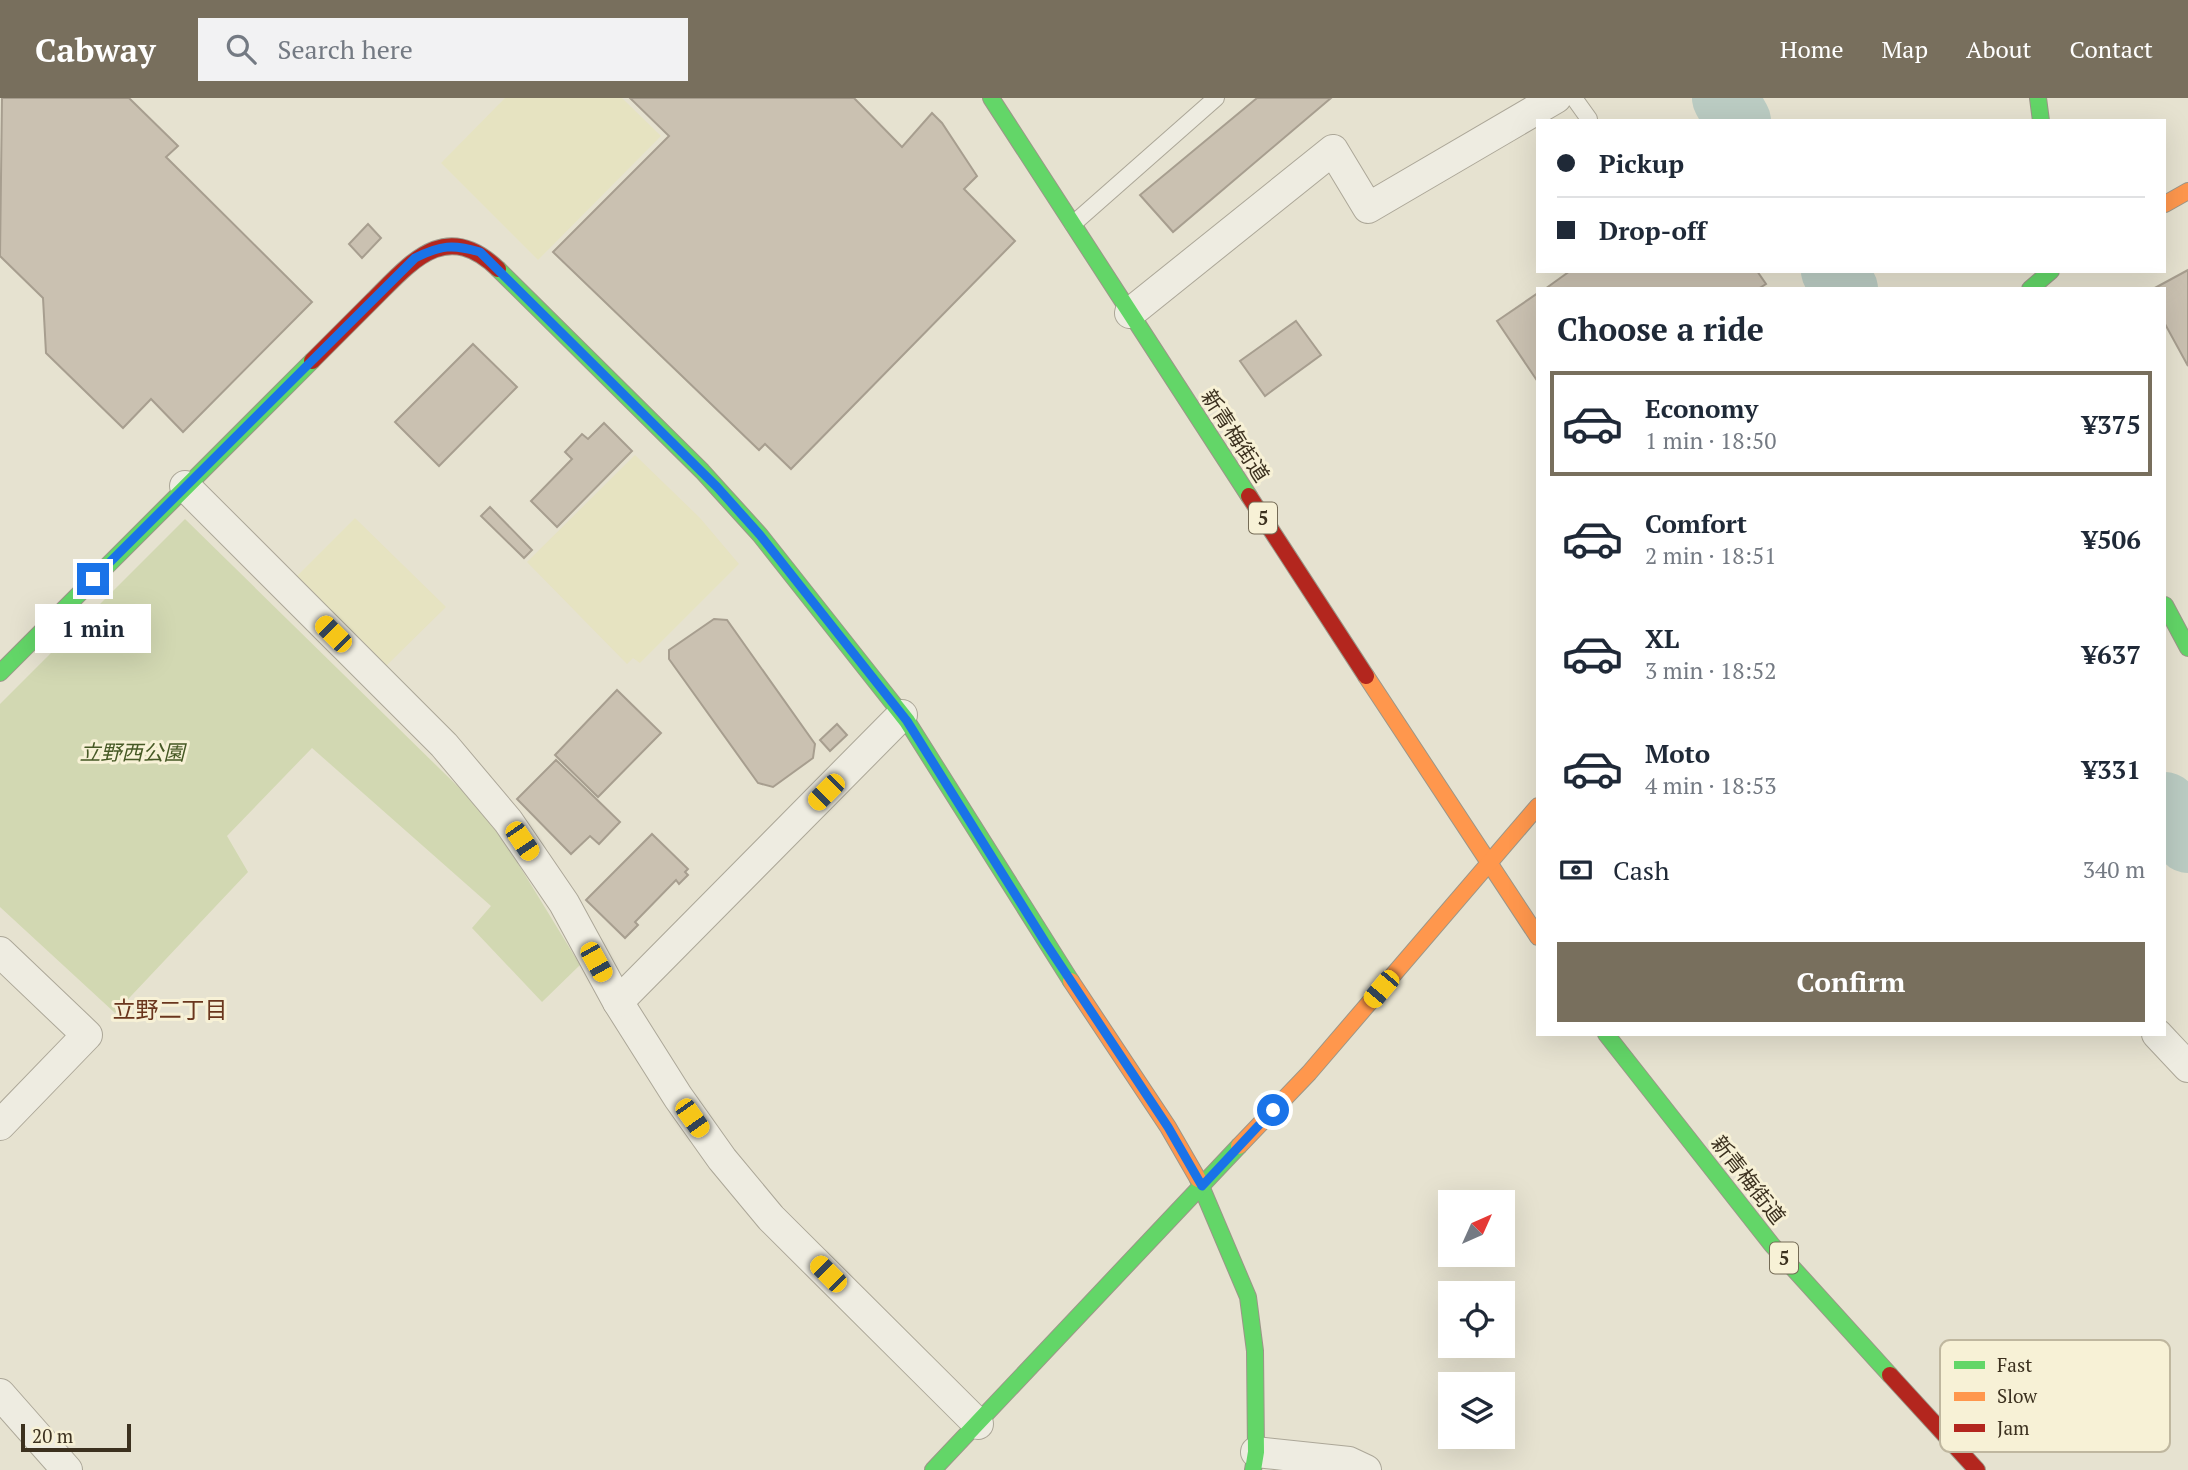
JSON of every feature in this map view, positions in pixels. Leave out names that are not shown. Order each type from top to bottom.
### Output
[{"type":"street","name":"新青梅街道","points":[[991,98],[1536,934]]},
{"type":"street","points":[[1130,313],[1333,150],[1368,208],[1556,98]]},
{"type":"street","points":[[2038,98],[2041,119]]},
{"type":"street","points":[[2166,203],[2188,191]]},
{"type":"street","points":[[0,673],[415,258],[436,247],[460,246],[480,252],[702,471],[760,535],[902,715],[1045,942],[1168,1127],[1202,1186],[1248,1297],[1255,1351],[1254,1461],[1349,1462],[1366,1470]]},
{"type":"street","points":[[2034,287],[2058,274]]},
{"type":"street","points":[[185,486],[444,745],[500,811],[564,903],[618,1002],[678,1097],[722,1159],[771,1217],[978,1424]]},
{"type":"street","points":[[2166,607],[2188,648]]},
{"type":"street","points":[[618,1002],[902,715]]},
{"type":"street","points":[[933,1470],[1309,1073],[1536,808]]},
{"type":"street","points":[[0,952],[88,1035],[0,1125]]},
{"type":"street","name":"新青梅街道","points":[[1608,1036],[1772,1245],[1940,1429]]},
{"type":"street","points":[[2159,1036],[2188,1067]]},
{"type":"street","points":[[0,1394],[67,1470]]},
{"type":"street","name":"新青梅街道","points":[[1961,1452],[1977,1470]]},
{"type":"lane","points":[[1073,224],[1216,98]]},
{"type":"lane","points":[[1574,98],[1589,119]]},
{"type":"shaded area","points":[[505,98],[622,98],[661,136],[538,260],[441,163]]},
{"type":"shaded area","points":[[635,455],[700,518],[739,564],[640,663],[633,658],[627,664],[527,562]]},
{"type":"shaded area","points":[[355,518],[446,607],[386,666],[297,576]]},
{"type":"green space","name":"立野西公園","points":[[185,519],[491,819],[580,965],[542,1002],[472,928],[491,906],[312,748],[227,836],[248,872],[115,1013],[0,907],[0,704]]},
{"type":"building","points":[[2,98],[129,98],[178,146],[166,157],[312,302],[183,432],[151,399],[123,428],[46,353],[43,298],[0,256]]},
{"type":"building","points":[[630,98],[854,98],[902,147],[932,113],[942,123],[977,176],[964,189],[1015,241],[791,469],[765,444],[759,450],[553,252],[669,136]]},
{"type":"building","points":[[1257,98],[1331,98],[1173,232],[1140,195]]},
{"type":"building","points":[[368,224],[381,238],[362,258],[349,244]]},
{"type":"building","points":[[2188,270],[2188,366],[2166,326],[2166,287],[2157,287]]},
{"type":"building","points":[[1567,273],[1758,273],[1766,284],[1761,287],[1548,287]]},
{"type":"building","points":[[1536,294],[1536,379],[1497,321]]},
{"type":"building","points":[[1296,321],[1321,355],[1265,396],[1240,361]]},
{"type":"building","points":[[473,344],[517,387],[439,466],[395,422]]},
{"type":"building","points":[[604,423],[632,451],[557,527],[531,501],[572,459],[565,452],[582,434],[588,439]]},
{"type":"building","points":[[490,507],[532,550],[524,558],[481,516]]},
{"type":"building","points":[[714,619],[727,620],[815,744],[813,758],[773,787],[758,783],[669,659],[669,650]]},
{"type":"building","points":[[617,690],[661,733],[598,797],[555,755]]},
{"type":"building","points":[[837,724],[847,735],[830,751],[820,740]]},
{"type":"building","points":[[556,760],[620,822],[599,844],[590,836],[571,854],[517,799]]},
{"type":"building","points":[[652,834],[688,869],[685,872],[688,875],[679,884],[676,880],[635,922],[638,925],[625,938],[586,900]]},
{"type":"waterway","points":[[1725,98],[1737,119]]},
{"type":"waterway","points":[[1835,273],[1844,287]]},
{"type":"waterway","points":[[2166,807],[2188,840]]},
{"type":"traffic: fast","points":[[991,98],[1249,496]]},
{"type":"traffic: fast","points":[[2038,98],[2041,119]]},
{"type":"traffic: fast","points":[[498,269],[702,471],[760,535],[907,721],[1071,981]]},
{"type":"traffic: fast","points":[[2032,287],[2049,273]]},
{"type":"traffic: fast","points":[[0,673],[312,361]]},
{"type":"traffic: fast","points":[[2166,607],[2188,648]]},
{"type":"traffic: fast","points":[[1608,1036],[1772,1245],[1890,1375]]},
{"type":"traffic: fast","points":[[933,1470],[1239,1146]]},
{"type":"traffic: fast","points":[[1198,1179],[1248,1297],[1255,1351],[1256,1452],[1253,1470]]},
{"type":"traffic: slow","points":[[2166,203],[2188,191]]},
{"type":"traffic: slow","points":[[1366,676],[1536,934]]},
{"type":"traffic: slow","points":[[1239,1146],[1309,1073],[1536,808]]},
{"type":"traffic: slow","points":[[1071,981],[1168,1127],[1198,1179]]},
{"type":"traffic: jam","points":[[312,361],[402,272],[431,251],[462,247],[479,254],[498,269]]},
{"type":"traffic: jam","points":[[1249,496],[1366,676]]},
{"type":"traffic: jam","points":[[1890,1375],[1940,1430]]},
{"type":"traffic: jam","points":[[1961,1452],[1977,1470]]},
{"type":"district","name":"立野二丁目","points":[[170,1010]]},
{"type":"route","points":[[93,579],[415,258],[436,247],[460,246],[480,252],[717,487],[760,535],[907,721],[1045,942],[1168,1127],[1202,1186],[1273,1110]]}]
